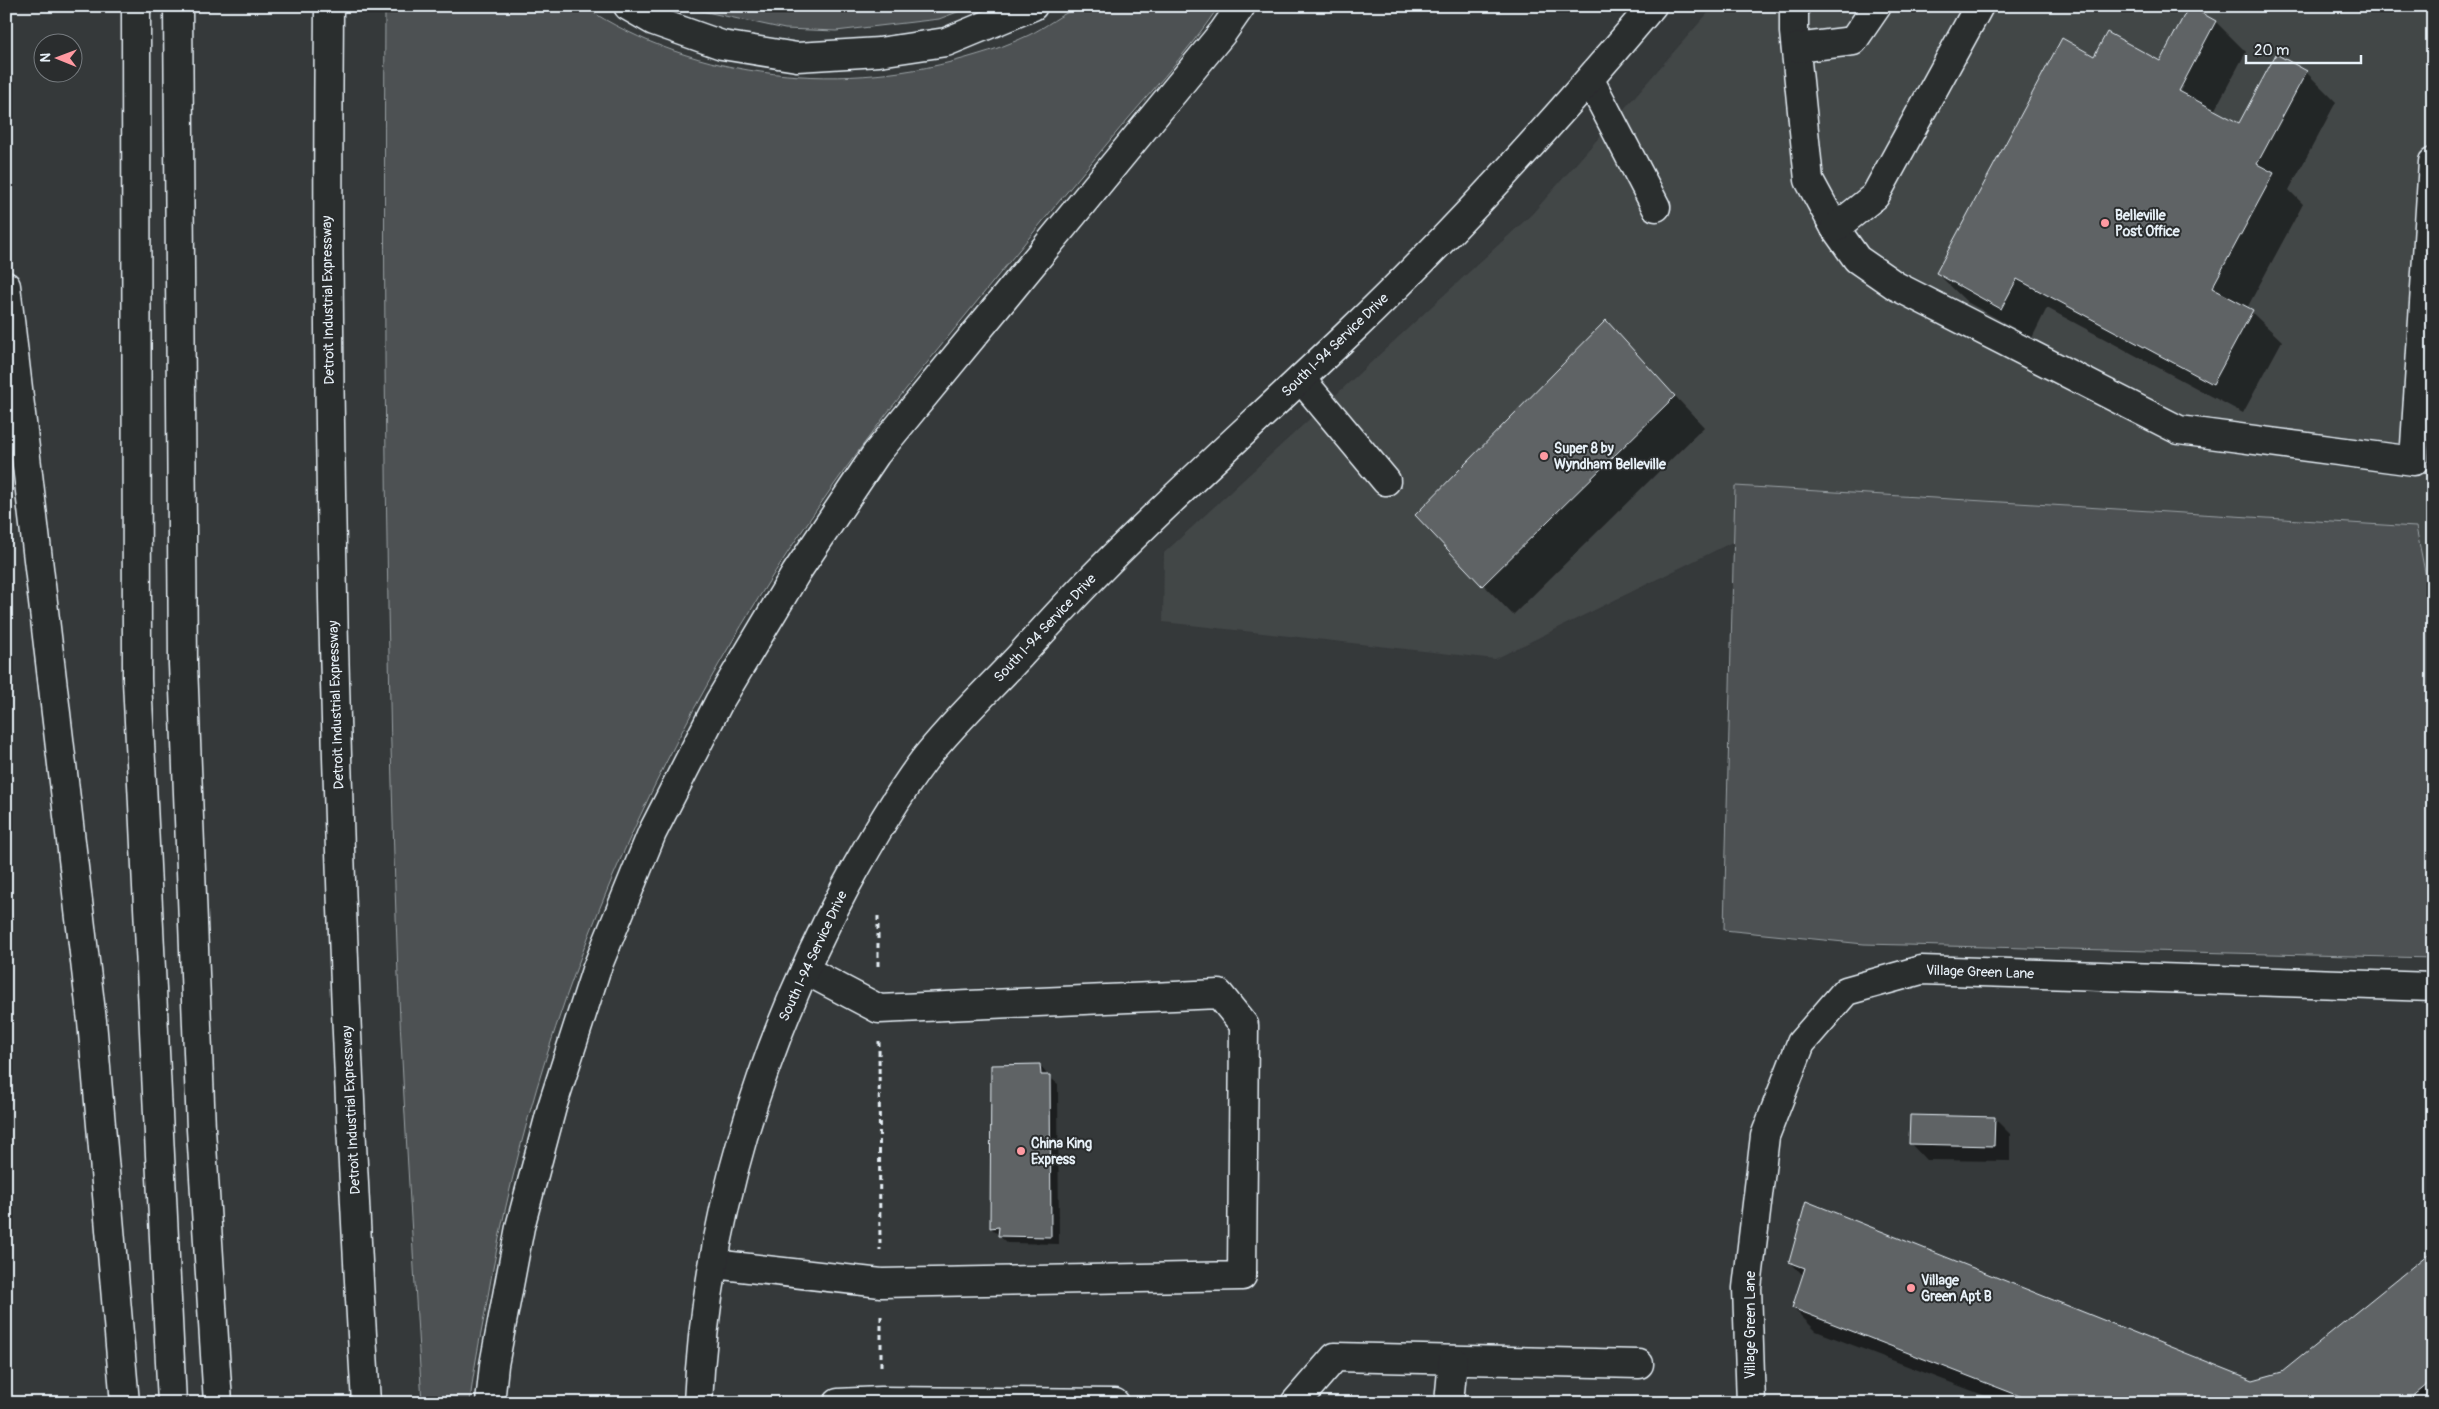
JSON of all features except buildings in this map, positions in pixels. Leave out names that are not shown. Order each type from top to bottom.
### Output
[{"type":"main road","points":[[136,6],[137,680],[172,1403]]},
{"type":"main road","points":[[178,6],[183,664],[201,1119],[218,1403]]},
{"type":"main road","name":"Detroit Industrial Expressway","points":[[329,6],[327,241],[332,567],[344,965],[366,1403]]},
{"type":"main road","points":[[628,6],[654,21],[722,45],[798,57],[879,52],[946,42],[1033,6]]},
{"type":"main road","points":[[490,1403],[494,1365],[520,1227],[552,1107],[593,979],[652,833],[719,702],[796,573],[876,454],[1223,32],[1241,6]]},
{"type":"main road","name":"South I-94 Service Drive","points":[[698,1403],[709,1292],[714,1264],[731,1178],[757,1088],[804,970],[878,826],[926,757],[1100,570],[1301,378],[1352,332],[1496,183],[1590,80],[1652,6]]},
{"type":"main road","points":[[1794,6],[1796,48],[1810,180],[1835,228],[1857,259],[1896,286],[2179,430],[2414,461],[2433,162]]},
{"type":"main road","points":[[1796,48],[1853,41],[1877,6]]},
{"type":"main road","points":[[1835,228],[1875,196],[1979,6]]},
{"type":"main road","points":[[1590,80],[1656,207]]},
{"type":"main road","points":[[6,286],[92,1021],[125,1403]]},
{"type":"main road","points":[[1301,378],[1386,481]]},
{"type":"main road","points":[[714,1264],[881,1283],[1242,1276],[1244,1026],[1218,994],[878,1009],[804,970]]},
{"type":"main road","name":"Village Green Lane","points":[[1752,1403],[1747,1288],[1765,1136],[1801,1043],[1846,991],[1922,970],[2433,987]]},
{"type":"main road","points":[[1295,1403],[1335,1357],[1639,1364]]},
{"type":"main road","points":[[1449,1403],[1453,1360]]},
{"type":"main road","points":[[838,1403],[881,1401],[1115,1403]]},
{"type":"path","points":[[878,916],[880,1251]]},
{"type":"path","points":[[881,1314],[881,1369]]},
{"type":"shaded area","points":[[385,6],[583,6],[627,31],[674,51],[723,65],[774,74],[825,77],[876,75],[927,67],[976,55],[1029,35],[1066,13],[1083,6],[1219,6],[1179,59],[1056,205],[906,389],[829,492],[758,598],[694,708],[638,821],[588,938],[546,1058],[512,1181],[479,1343],[470,1403],[422,1403],[400,1029],[394,854],[388,612],[385,369]]},
{"type":"shaded area","points":[[689,6],[973,6],[939,19],[836,31],[785,29],[697,10]]},
{"type":"shaded area","points":[[1714,6],[2433,6],[2433,618],[1771,523],[1495,659],[1163,622],[1164,553],[1532,214]]},
{"type":"shaded area","points":[[1735,486],[2416,527],[2433,612],[2433,958],[1864,944],[1724,930]]},
{"type":"place","name":"Belleville Post Office","points":[[2105,223]]},
{"type":"place","name":"Super 8 by Wyndham Belleville","points":[[1544,456]]},
{"type":"place","name":"China King Express","points":[[1021,1151]]},
{"type":"place","name":"Village Green Apt B","points":[[1911,1288]]}]
